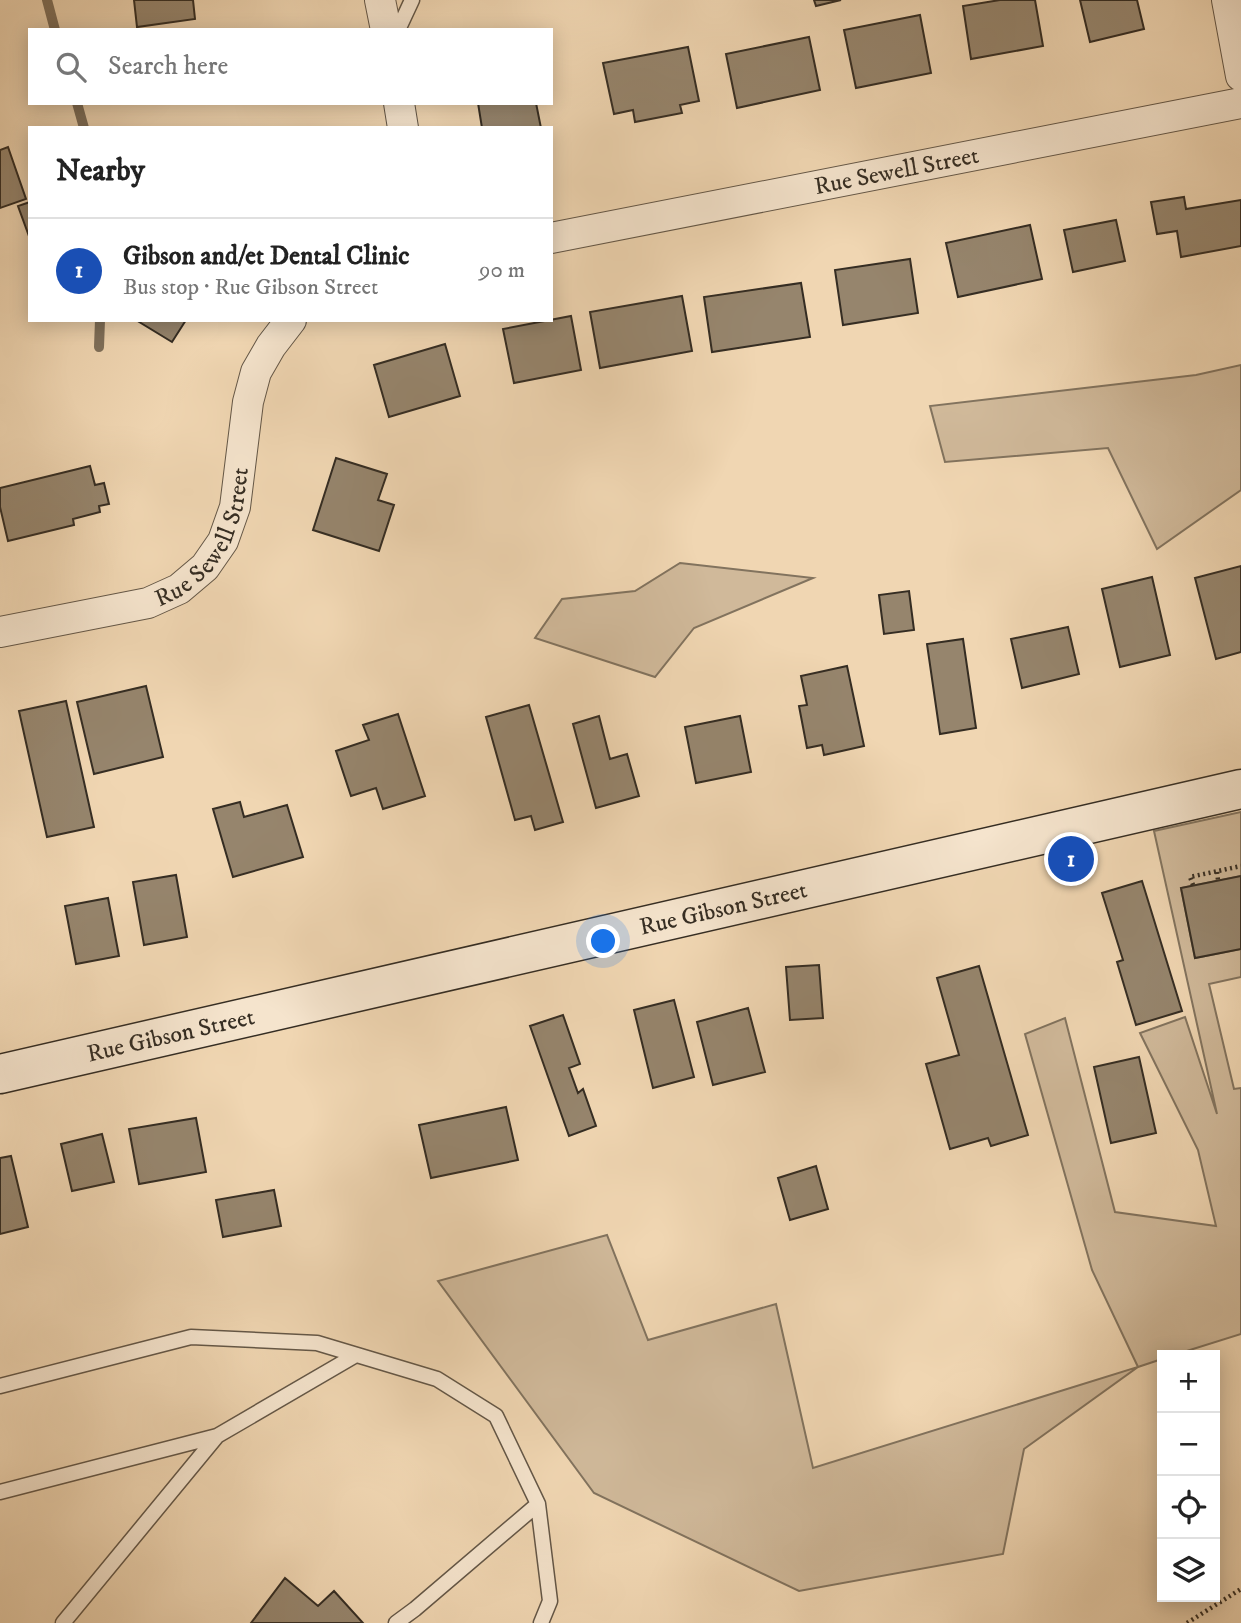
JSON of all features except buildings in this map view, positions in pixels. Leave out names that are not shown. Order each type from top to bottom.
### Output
[{"type":"main road","name":"Rue Gibson Street","points":[[0,1074],[1241,789]]},
{"type":"street","points":[[380,0],[386,28]]},
{"type":"street","points":[[1227,0],[1241,76]]},
{"type":"street","name":"Rue Sewell Street","points":[[553,237],[1241,103]]},
{"type":"street","points":[[399,105],[403,126]]},
{"type":"street","name":"Rue Sewell Street","points":[[0,632],[148,603],[179,589],[205,567],[223,541],[234,507],[248,402],[256,372],[289,322]]},
{"type":"lane","points":[[399,28],[412,0]]},
{"type":"lane","points":[[0,1387],[191,1337],[317,1343],[437,1379],[496,1416],[538,1504],[550,1601],[541,1623]]},
{"type":"lane","points":[[0,1492],[217,1436],[356,1355]]},
{"type":"lane","points":[[63,1623],[217,1436]]},
{"type":"lane","points":[[396,1623],[538,1504]]},
{"type":"path","points":[[1193,885],[1191,877],[1241,866]]},
{"type":"path","points":[[1217,872],[1218,880]]},
{"type":"path","points":[[1188,1623],[1241,1589]]},
{"type":"shaded area","points":[[1241,365],[1241,490],[1157,549],[1108,448],[945,462],[930,406],[1196,375]]},
{"type":"shaded area","points":[[680,563],[813,578],[694,628],[655,677],[535,638],[562,599],[635,591]]},
{"type":"shaded area","points":[[1241,812],[1241,876],[1181,888],[1195,958],[1241,949],[1241,977],[1209,984],[1234,1089],[1241,1088],[1241,1334],[1190,1350],[1157,1350],[1157,1361],[1138,1367],[1092,1270],[1025,1034],[1065,1018],[1115,1212],[1216,1226],[1198,1150],[1140,1033],[1185,1017],[1217,1114],[1154,831]]},
{"type":"shaded area","points":[[607,1235],[648,1340],[776,1304],[813,1468],[1138,1367],[1024,1449],[1003,1554],[799,1591],[594,1493],[438,1281]]},
{"type":"waterway","points":[[47,0],[54,28]]},
{"type":"waterway","points":[[78,105],[83,126]]},
{"type":"waterway","points":[[99,347],[100,322]]},
{"type":"place","name":"Gibson and/et Dental Clinic","points":[[1071,859]]}]
